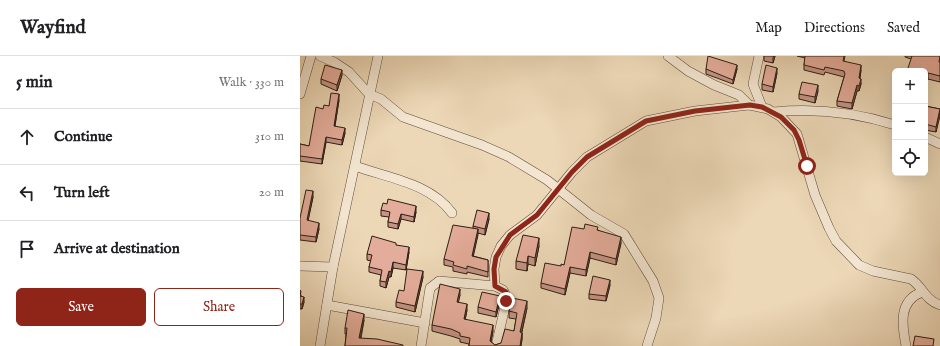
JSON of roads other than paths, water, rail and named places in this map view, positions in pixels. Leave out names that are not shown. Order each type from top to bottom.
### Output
[{"type":"street","points":[[300,94],[311,56]]},
{"type":"street","points":[[320,56],[334,62],[349,72],[369,94],[381,99],[408,120],[482,145],[508,157],[547,180],[591,215],[624,234],[653,281],[659,302],[647,346]]},
{"type":"street","points":[[320,346],[333,266],[378,56]]},
{"type":"street","points":[[668,56],[688,71],[739,96],[750,105]]},
{"type":"street","points":[[759,56],[753,84],[762,107]]},
{"type":"street","points":[[495,286],[494,269],[496,257],[501,246],[510,235],[537,215],[587,157],[646,121],[695,111],[750,105],[762,107],[774,112],[788,123],[797,134],[815,195],[829,228],[840,245],[860,265],[873,271],[911,279],[916,282],[930,301],[940,305]]},
{"type":"street","points":[[774,112],[798,110],[845,114],[871,118],[892,124]]},
{"type":"street","points":[[928,138],[940,144]]},
{"type":"street","points":[[355,166],[421,188],[438,198],[452,213]]},
{"type":"street","points":[[300,266],[333,266]]},
{"type":"street","points":[[422,346],[430,288],[439,281],[495,286],[503,290],[507,298],[496,346]]},
{"type":"street","points":[[906,346],[902,327],[908,300],[922,292]]},
{"type":"street","points":[[327,305],[426,323]]}]
